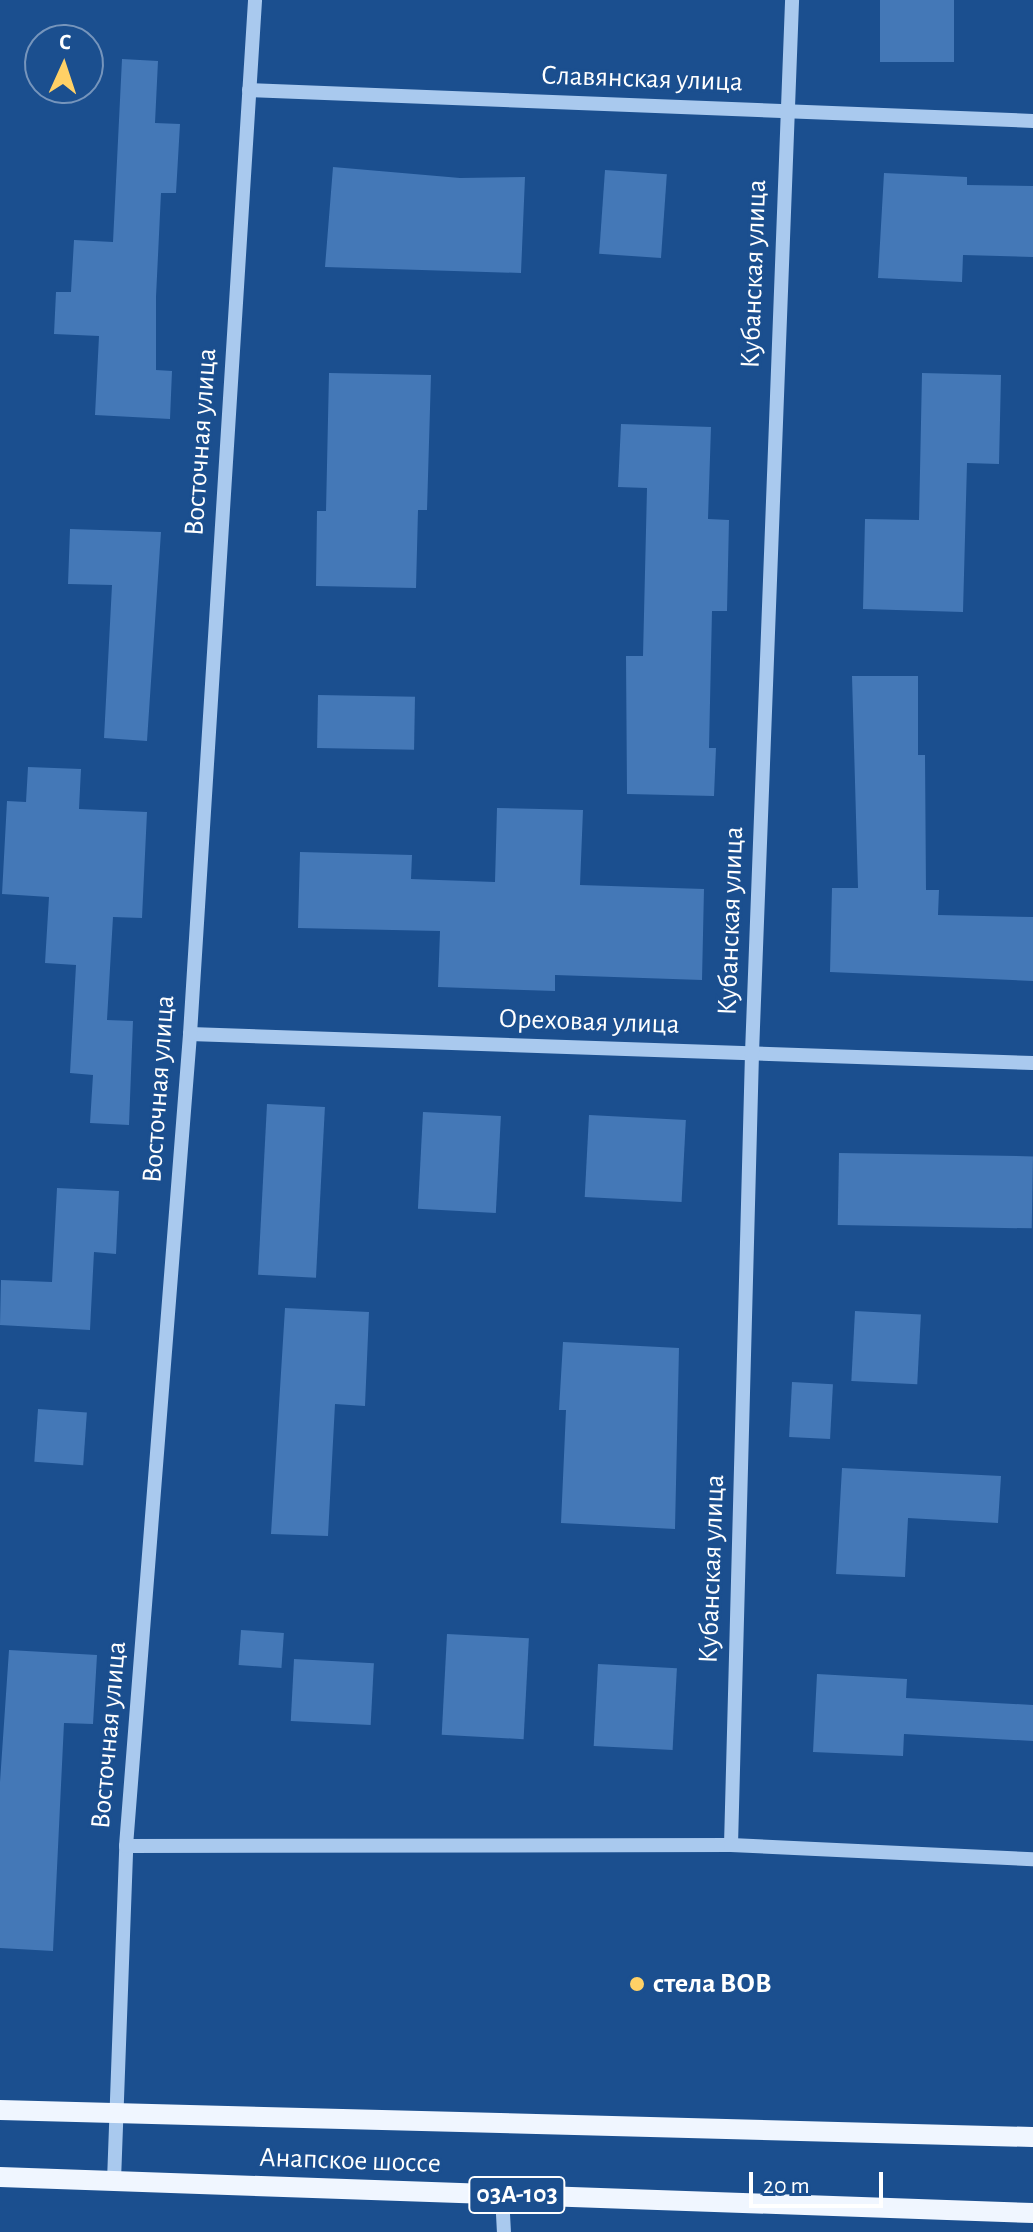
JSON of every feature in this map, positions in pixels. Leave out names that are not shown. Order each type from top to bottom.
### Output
[{"type":"main road","name":"Анапское шоссе","points":[[0,2110],[1033,2137]]},
{"type":"main road","name":"Анапское шоссе","points":[[0,2177],[1033,2213]]},
{"type":"street","name":"Восточная улица","points":[[114,2181],[126,1846],[190,1034],[255,0]]},
{"type":"street","name":"Кубанская улица","points":[[731,1845],[752,1053],[785,111],[792,0]]},
{"type":"street","name":"Славянская улица","points":[[249,90],[1033,121]]},
{"type":"street","name":"Ореховая улица","points":[[190,1034],[1033,1063]]},
{"type":"street","points":[[126,1846],[731,1845],[1033,1859]]},
{"type":"street","points":[[502,2195],[504,2232]]},
{"type":"building","points":[[880,0],[954,0],[954,62],[880,62]]},
{"type":"building","points":[[122,59],[158,61],[155,123],[180,124],[176,193],[161,193],[156,297],[156,370],[172,371],[170,419],[95,415],[99,336],[54,334],[56,292],[71,292],[74,240],[113,242]]},
{"type":"building","points":[[333,167],[460,178],[525,177],[521,273],[325,267]]},
{"type":"building","points":[[605,170],[667,174],[661,258],[599,254]]},
{"type":"building","points":[[884,173],[967,177],[967,185],[1033,186],[1033,257],[963,255],[962,282],[878,278]]},
{"type":"building","points":[[329,373],[431,375],[427,510],[418,510],[416,588],[316,586],[317,511],[326,511]]},
{"type":"building","points":[[922,373],[1001,375],[999,464],[967,463],[963,612],[863,609],[865,519],[919,520]]},
{"type":"building","points":[[621,424],[711,427],[708,519],[729,520],[727,611],[712,611],[709,748],[716,748],[714,796],[627,794],[626,656],[643,656],[647,488],[618,487]]},
{"type":"building","points":[[70,529],[161,532],[147,741],[104,738],[112,585],[68,584]]},
{"type":"building","points":[[852,676],[918,676],[918,755],[925,755],[926,890],[939,890],[938,915],[1033,917],[1033,981],[830,972],[832,888],[858,888]]},
{"type":"building","points":[[318,695],[415,697],[414,750],[317,748]]},
{"type":"building","points":[[28,767],[81,769],[79,809],[147,812],[142,918],[113,917],[107,1020],[133,1021],[129,1125],[90,1123],[93,1075],[70,1073],[76,965],[45,963],[49,897],[2,894],[7,801],[26,802]]},
{"type":"building","points":[[497,808],[583,810],[580,885],[704,889],[702,980],[555,975],[555,991],[438,987],[440,931],[298,928],[300,852],[412,855],[411,879],[495,882]]},
{"type":"building","points":[[267,1104],[325,1107],[316,1278],[258,1275]]},
{"type":"building","points":[[423,1112],[501,1116],[496,1213],[418,1209]]},
{"type":"building","points":[[589,1115],[686,1120],[682,1202],[585,1197]]},
{"type":"building","points":[[839,1153],[1033,1156],[1032,1228],[838,1225]]},
{"type":"building","points":[[57,1188],[119,1191],[116,1254],[94,1252],[90,1330],[0,1325],[1,1280],[52,1282]]},
{"type":"building","points":[[285,1308],[369,1312],[365,1406],[335,1404],[328,1536],[271,1534]]},
{"type":"building","points":[[855,1311],[921,1314],[917,1384],[851,1381]]},
{"type":"building","points":[[563,1342],[679,1348],[675,1529],[561,1523],[566,1410],[559,1410]]},
{"type":"building","points":[[792,1382],[833,1384],[830,1439],[789,1437]]},
{"type":"building","points":[[38,1409],[87,1412],[83,1465],[34,1462]]},
{"type":"building","points":[[842,1468],[1001,1476],[998,1523],[908,1518],[905,1577],[836,1574]]},
{"type":"building","points":[[241,1630],[284,1633],[281,1668],[239,1665]]},
{"type":"building","points":[[447,1634],[529,1638],[524,1739],[442,1735]]},
{"type":"building","points":[[9,1650],[97,1655],[93,1724],[64,1723],[53,1951],[0,1948],[0,1782]]},
{"type":"building","points":[[294,1659],[374,1663],[371,1725],[291,1721]]},
{"type":"building","points":[[598,1664],[677,1668],[673,1750],[594,1746]]},
{"type":"building","points":[[817,1674],[907,1679],[906,1698],[1033,1705],[1033,1741],[904,1734],[903,1756],[813,1752]]},
{"type":"place","name":"стела ВОВ","points":[[637,1984]]}]
